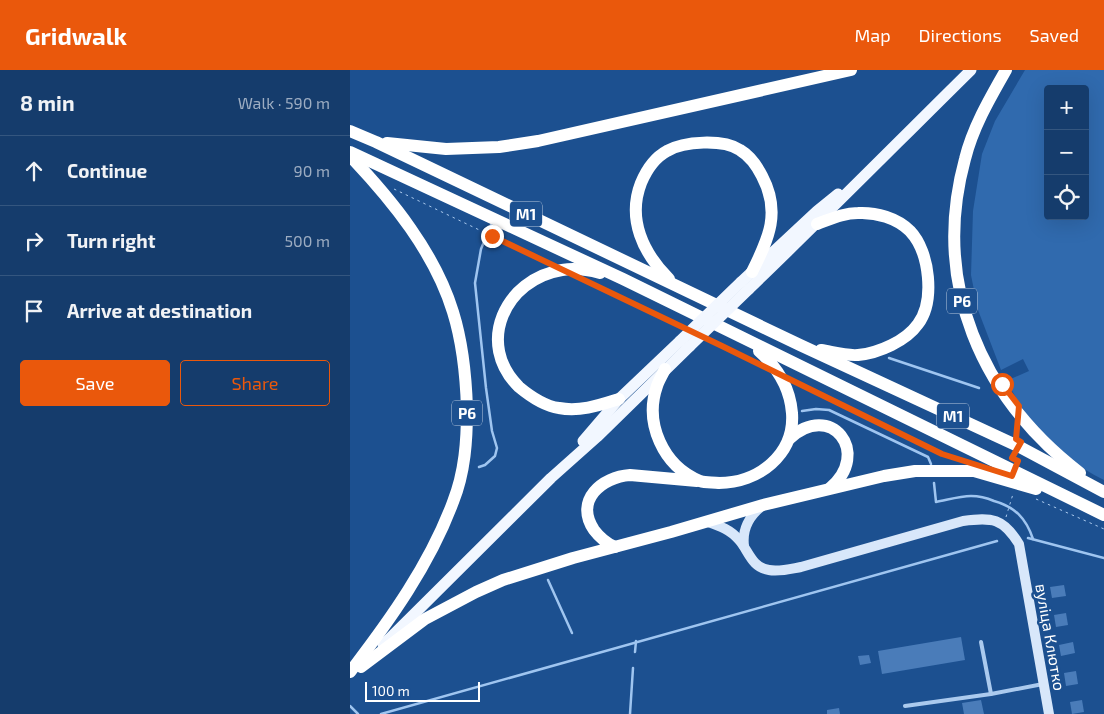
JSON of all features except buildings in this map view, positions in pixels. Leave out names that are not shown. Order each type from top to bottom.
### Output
[{"type":"highway","points":[[376,142],[446,149],[500,147],[546,139],[851,70]]},
{"type":"highway","name":"Р6","points":[[1006,70],[985,106],[965,157],[958,186],[955,214],[954,261],[962,304],[975,343],[998,386],[1032,430],[1067,463],[1104,492]]},
{"type":"highway","name":"М1","points":[[350,131],[800,346],[1018,446],[1104,492]]},
{"type":"highway","name":"Р6","points":[[677,286],[657,266],[639,233],[635,206],[645,174],[654,161],[666,151],[694,144],[725,144],[740,150],[754,162],[769,188],[772,203],[770,231],[752,272]]},
{"type":"highway","name":"М1","points":[[350,154],[623,279],[1104,515]]},
{"type":"highway","name":"Р6","points":[[350,154],[396,209],[418,240],[438,276],[453,312],[463,353],[467,429],[464,463],[454,501],[408,590],[355,670]]},
{"type":"highway","name":"Р6","points":[[800,346],[848,355],[871,352],[892,345],[910,333],[918,324],[927,303],[928,280],[922,253],[911,232],[902,224],[877,214],[858,213],[842,215],[817,224]]},
{"type":"highway","name":"Р6","points":[[619,399],[583,408],[560,408],[536,400],[524,391],[508,374],[499,353],[498,341],[502,315],[507,305],[524,286],[537,279],[563,270],[596,272],[623,279]]},
{"type":"highway","name":"Р6","points":[[748,341],[766,356],[782,376],[792,406],[792,427],[789,440]]},
{"type":"highway","name":"Р6","points":[[665,368],[657,386],[654,399],[655,427],[659,442],[672,462],[701,481]]},
{"type":"highway","name":"Р6","points":[[615,547],[599,537],[592,526],[587,511],[590,498],[597,488],[606,481],[622,475],[737,482],[750,478],[762,471],[779,458],[789,440],[798,431],[815,424],[824,425],[840,434],[848,452],[847,463],[839,480],[830,488]]},
{"type":"highway","name":"Р6","points":[[355,670],[425,619],[476,592],[511,578],[763,505],[830,488],[884,476],[930,471],[974,471],[1078,503]]},
{"type":"main road","name":"Р6","points":[[551,478],[619,399],[685,343],[745,286],[817,224],[971,70]]},
{"type":"main road","name":"Р6","points":[[745,286],[752,272],[817,211],[880,159]]},
{"type":"main road","name":"Р6","points":[[350,678],[355,670],[551,478],[597,437],[665,368],[685,343]]},
{"type":"street","points":[[744,546],[743,538],[747,524],[763,505]]},
{"type":"street","name":"вуліца Клютко","points":[[708,522],[730,532],[744,546],[750,558],[759,566],[768,570],[801,567],[962,521],[983,518],[996,520],[1005,525],[1019,544],[1049,714]]},
{"type":"lane","points":[[981,642],[991,694]]},
{"type":"lane","points":[[905,706],[991,694],[1044,684]]},
{"type":"path","points":[[388,187],[563,270]]},
{"type":"path","points":[[581,278],[686,329]]},
{"type":"path","points":[[704,337],[756,363]]},
{"type":"path","points":[[782,376],[942,454],[967,462]]},
{"type":"path","points":[[1007,510],[1014,491],[1009,489],[1011,481]]},
{"type":"path","points":[[1035,499],[1104,529]]},
{"type":"shaded area","points":[[1025,70],[1104,70],[1104,480],[1066,456],[1030,419],[1006,381],[1029,371],[1023,359],[1001,370],[978,310],[971,275],[973,211],[982,154],[995,121]]},
{"type":"waterway","points":[[479,467],[485,465],[495,456],[497,448],[492,431],[486,388],[475,283],[481,249],[491,225]]},
{"type":"waterway","points":[[889,358],[979,388]]},
{"type":"waterway","points":[[802,411],[829,410],[928,457],[931,464]]},
{"type":"waterway","points":[[934,483],[936,502],[974,496],[1001,503],[1014,510],[1027,525],[1033,539]]},
{"type":"waterway","points":[[1028,538],[1104,558]]},
{"type":"waterway","points":[[381,714],[997,541]]},
{"type":"waterway","points":[[548,580],[572,633]]},
{"type":"waterway","points":[[635,652],[636,641]]},
{"type":"waterway","points":[[630,714],[633,668]]},
{"type":"waterway","points":[[350,706],[358,714]]},
{"type":"route","points":[[492,236],[942,454],[1012,476],[1018,461],[1012,458],[1021,442],[1016,439],[1019,406],[1002,384]]}]
